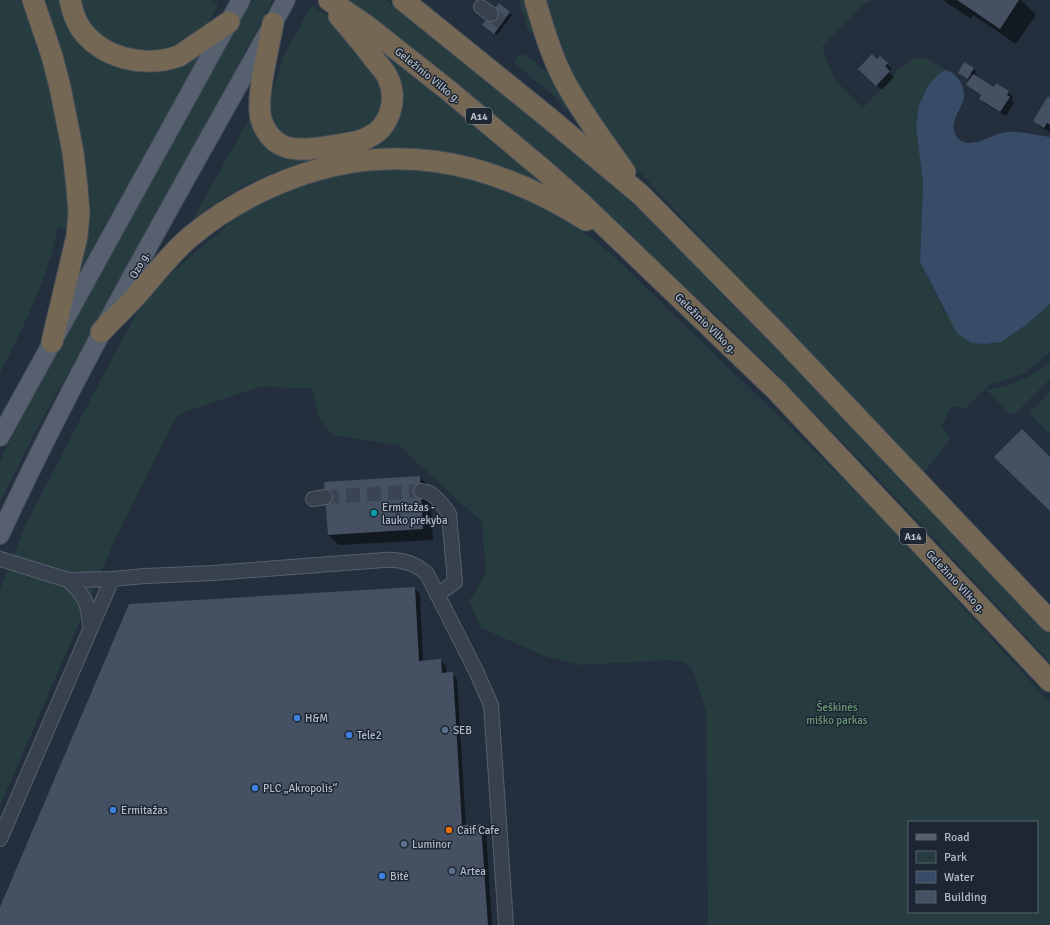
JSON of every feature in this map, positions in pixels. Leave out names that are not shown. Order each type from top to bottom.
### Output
[{"type":"highway","points":[[33,0],[52,56],[60,87],[72,152],[79,213],[77,236],[52,342]]},
{"type":"highway","points":[[70,0],[73,11],[81,28],[92,41],[106,51],[123,58],[140,62],[155,62],[179,56],[229,22]]},
{"type":"highway","points":[[273,24],[259,108],[261,121],[265,130],[272,138],[285,147],[297,150],[349,143],[366,139],[378,131],[389,116],[392,101],[390,85],[383,71],[328,0]]},
{"type":"highway","name":"Geležinio Vilko g.","points":[[328,0],[367,26],[515,146],[580,202],[776,390],[1050,681]]},
{"type":"highway","points":[[403,0],[549,118],[641,195],[778,334],[1050,621]]},
{"type":"highway","points":[[535,0],[554,58],[564,80],[580,107],[641,195]]},
{"type":"highway","points":[[101,332],[135,297],[164,263],[190,237],[214,219],[261,191],[299,174],[340,163],[398,158],[434,161],[476,169],[507,180],[567,208],[621,242]]},
{"type":"main road","name":"Ozo g.","points":[[0,535],[30,470],[101,332],[286,0]]},
{"type":"main road","points":[[0,437],[241,1]]},
{"type":"street","points":[[421,491],[425,490],[430,494],[444,506],[449,514],[455,582],[437,595]]},
{"type":"street","points":[[0,559],[68,580],[193,574],[397,559],[419,567],[426,574],[437,595],[476,671],[491,705],[506,925]]},
{"type":"street","points":[[0,839],[112,579]]},
{"type":"street","points":[[68,580],[76,587],[88,606],[90,632]]},
{"type":"green space","points":[[0,0],[26,0],[58,124],[66,174],[72,230],[58,228],[54,247],[42,284],[0,373]]},
{"type":"green space","points":[[42,0],[61,0],[97,57],[126,70],[147,70],[206,44],[77,276],[83,234]]},
{"type":"green space","points":[[78,0],[212,0],[218,5],[206,27],[173,52],[120,51],[89,26]]},
{"type":"green space","points":[[253,0],[273,0],[209,119],[33,436],[0,503],[0,461],[19,422],[49,364]]},
{"type":"green space","points":[[346,0],[386,0],[443,44],[601,173],[791,358],[1050,633],[1050,662],[868,468],[744,341],[584,193]]},
{"type":"green space","points":[[519,0],[526,0],[534,31],[528,31]]},
{"type":"green space","points":[[544,0],[873,0],[864,4],[822,47],[835,80],[863,108],[899,69],[915,58],[926,58],[946,70],[937,75],[916,127],[923,183],[920,262],[946,314],[1001,342],[1026,325],[1050,304],[1050,352],[1024,374],[990,384],[965,409],[952,406],[941,427],[951,439],[922,474],[627,157],[583,94],[558,42]]},
{"type":"green space","points":[[312,5],[339,24],[383,84],[385,107],[369,130],[301,143],[273,130],[270,110],[271,98],[283,57]]},
{"type":"green space","points":[[365,38],[460,113],[551,188],[521,175],[481,161],[411,150],[362,150],[393,126]]},
{"type":"green space","points":[[524,54],[549,74],[569,109],[566,111],[556,98],[515,63],[518,56]]},
{"type":"green space","points":[[252,114],[317,159],[249,183],[192,220]]},
{"type":"green space","name":"Šeškinės miško parkas","points":[[412,167],[484,180],[566,218],[607,250],[871,506],[1050,703],[1050,925],[708,925],[706,710],[693,671],[688,665],[671,660],[580,665],[547,657],[481,628],[469,601],[486,574],[482,522],[398,445],[333,435],[319,419],[312,388],[260,387],[179,414],[174,421],[115,540],[0,806],[0,589],[26,524],[137,312],[165,278],[221,231],[243,207],[343,170]]},
{"type":"green space","points":[[1050,361],[1050,379],[1017,412],[1013,414],[1008,413],[987,390],[1004,386],[1028,377]]},
{"type":"green space","points":[[1050,391],[1050,435],[1029,413]]},
{"type":"water","points":[[946,70],[958,78],[964,91],[963,101],[954,122],[954,131],[956,136],[963,142],[974,143],[1007,132],[1050,137],[1050,304],[1026,325],[1001,342],[984,344],[972,343],[957,333],[920,262],[923,183],[916,127],[919,105],[927,88],[937,75]]},
{"type":"building","points":[[957,0],[1019,0],[1000,29]]},
{"type":"building","points":[[499,3],[510,12],[494,34],[482,25]]},
{"type":"building","points":[[872,54],[877,59],[880,56],[888,63],[885,66],[890,71],[876,86],[858,69]]},
{"type":"building","points":[[964,62],[974,68],[968,79],[958,73]]},
{"type":"building","points":[[973,74],[994,87],[996,83],[1009,91],[1007,95],[1010,97],[1000,112],[979,99],[981,95],[966,85]]},
{"type":"building","points":[[1048,96],[1050,98],[1050,125],[1047,123],[1044,128],[1033,121]]},
{"type":"building","points":[[1022,429],[1050,457],[1050,511],[994,457]]},
{"type":"building","name":"Ermitažas - lauko prekyba","points":[[420,476],[423,529],[328,535],[324,482]]},
{"type":"building","name":"PLC „Akropolis“","points":[[415,587],[419,661],[441,659],[442,673],[453,672],[462,825],[481,824],[488,925],[0,925],[0,907],[129,604]]},
{"type":"tunnel","points":[[491,14],[502,23]]},
{"type":"tunnel","points":[[325,497],[421,491]]},
{"type":"place","name":"Ermitažas - lauko prekyba","points":[[374,513]]},
{"type":"place","name":"H&M","points":[[297,718]]},
{"type":"place","name":"SEB","points":[[445,730]]},
{"type":"place","name":"Tele2","points":[[349,735]]},
{"type":"place","name":"PLC „Akropolis“","points":[[255,788]]},
{"type":"place","name":"Ermitažas","points":[[113,810]]},
{"type":"place","name":"Caif Cafe","points":[[449,830]]},
{"type":"place","name":"Luminor","points":[[404,844]]},
{"type":"place","name":"Artea","points":[[452,871]]},
{"type":"place","name":"Bitė","points":[[382,876]]}]
